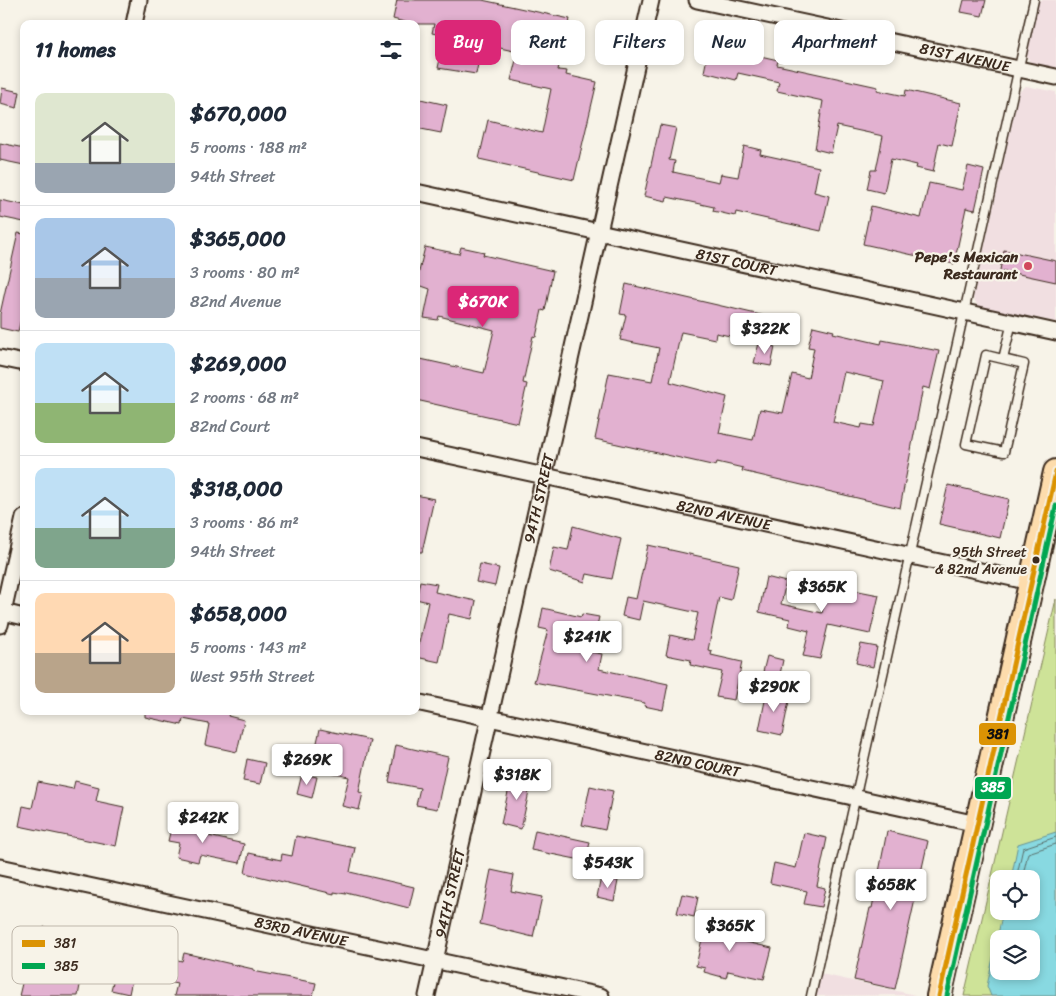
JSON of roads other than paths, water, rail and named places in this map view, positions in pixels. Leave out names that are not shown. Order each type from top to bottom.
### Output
[{"type":"main road","points":[[939,996],[1056,472]]},
{"type":"street","points":[[135,20],[140,0]]},
{"type":"street","name":"94TH STREET","points":[[427,996],[651,0]]},
{"type":"street","name":"81ST AVENUE","points":[[697,0],[1056,77]]},
{"type":"street","name":"81ST COURT","points":[[420,193],[1056,332]]},
{"type":"street","points":[[0,358],[20,362]]},
{"type":"street","name":"82ND AVENUE","points":[[420,449],[1031,582]]},
{"type":"street","points":[[20,536],[1,619],[20,617]]},
{"type":"street","name":"82ND COURT","points":[[420,703],[977,824]]},
{"type":"street","name":"83RD AVENUE","points":[[0,866],[601,996]]},
{"type":"lane","points":[[811,996],[854,797],[1034,0]]},
{"type":"lane","points":[[1004,359],[1012,322]]},
{"type":"lane","points":[[986,355],[1004,359],[1024,364],[1004,452],[966,444],[986,355]]},
{"type":"water","points":[[1056,832],[1056,996],[991,996],[987,986],[990,972],[990,980],[1040,980],[1040,930],[999,930],[1001,920],[1040,920],[1040,870],[1013,870],[1018,844]]},
{"type":"place","name":"Pepe's Mexican Restaurant","points":[[1028,266]]},
{"type":"place","name":"95th Street & 82nd Avenue","points":[[1036,560]]}]
